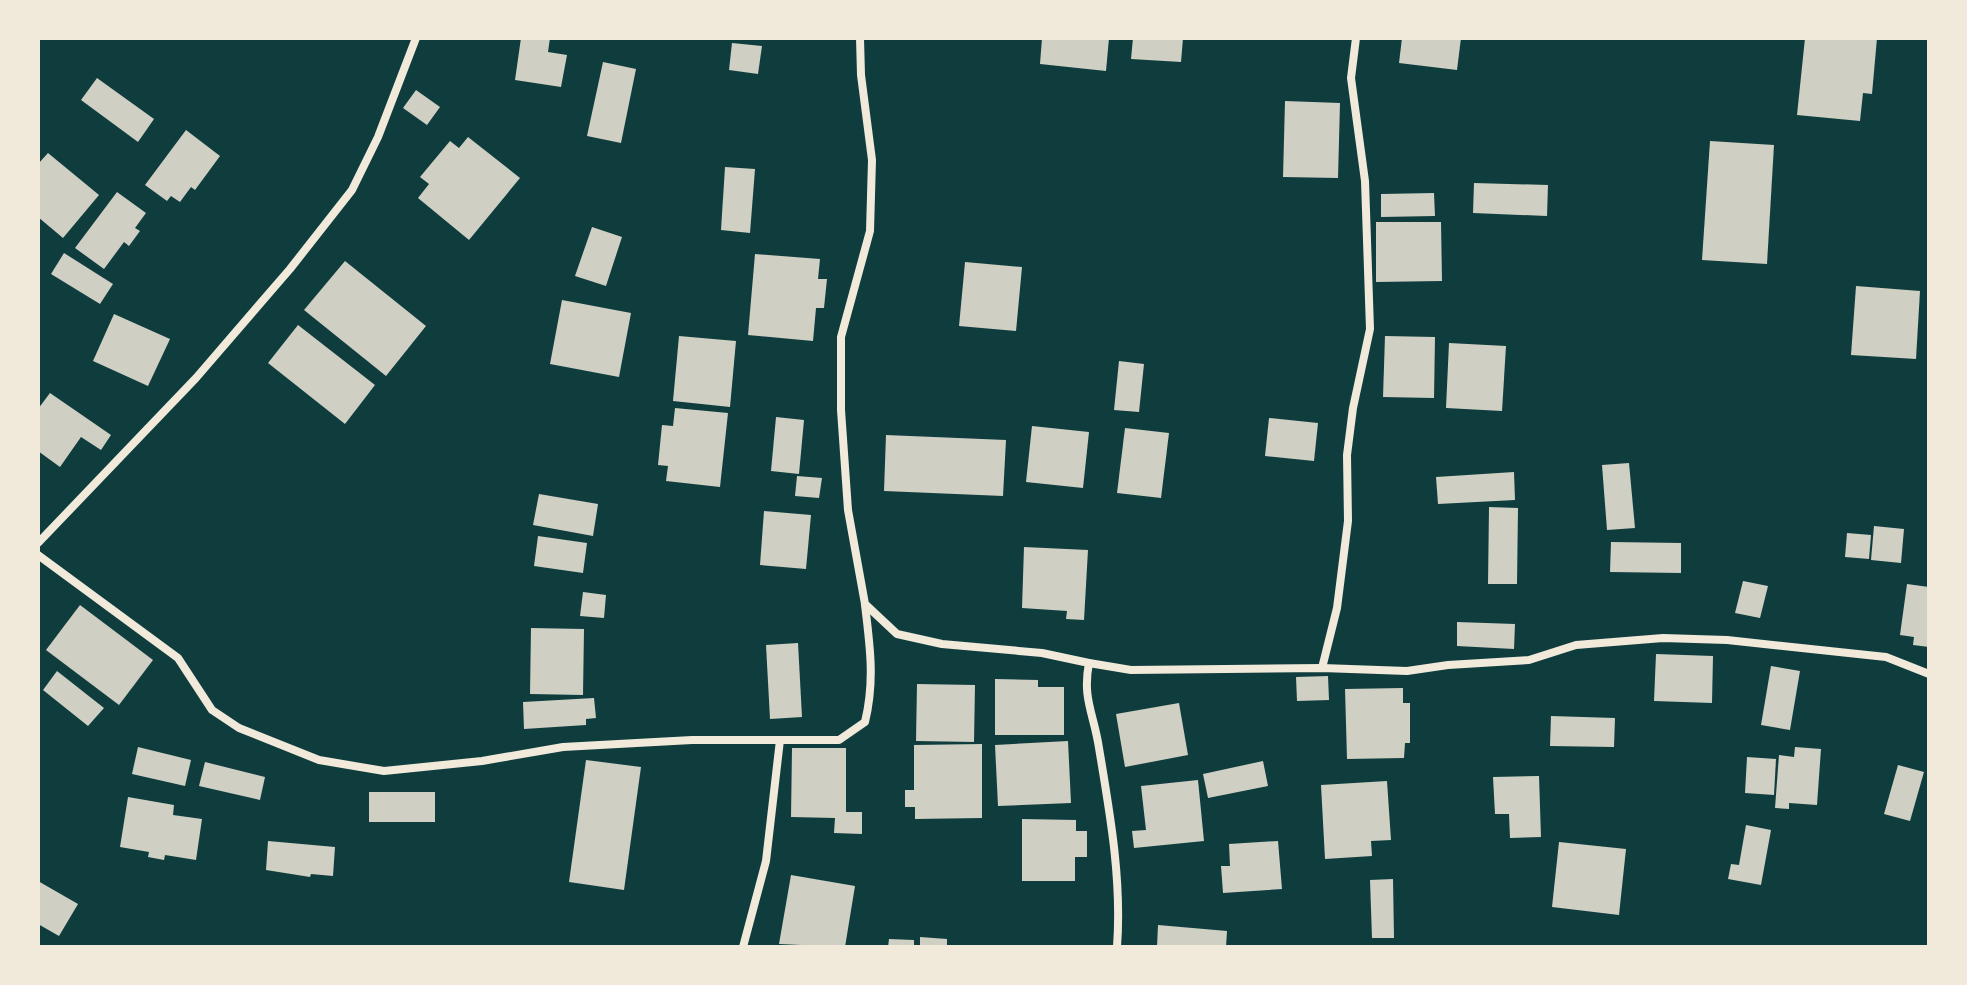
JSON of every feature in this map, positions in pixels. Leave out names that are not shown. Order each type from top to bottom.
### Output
[{"type":"street","points":[[38,543],[196,378],[290,269],[352,190],[378,137],[416,38]]},
{"type":"street","points":[[38,555],[178,658],[212,710],[239,728],[319,760],[384,771],[482,761],[563,747],[692,740],[839,740],[865,722],[874,674],[848,510],[841,410],[841,337],[870,231],[872,160],[860,38]]},
{"type":"street","points":[[1322,668],[1337,608],[1348,521],[1349,439],[1370,329],[1365,181],[1351,78],[1356,38]]},
{"type":"street","points":[[865,604],[897,634],[942,644],[1042,653],[1131,670],[1322,668],[1407,671],[1529,660],[1576,645],[1663,638],[1727,640],[1886,657],[1929,674]]},
{"type":"street","points":[[1089,663],[1084,689],[1098,741],[1112,829],[1120,907],[1117,947]]},
{"type":"street","points":[[743,947],[766,861],[780,740]]},
{"type":"building","points":[[521,38],[550,38],[548,52],[567,55],[561,87],[515,80]]},
{"type":"building","points":[[1042,38],[1109,38],[1106,71],[1040,64]]},
{"type":"building","points":[[1133,38],[1183,38],[1181,62],[1131,59]]},
{"type":"building","points":[[1402,38],[1461,38],[1457,70],[1399,63]]},
{"type":"building","points":[[1805,38],[1877,38],[1872,94],[1863,93],[1860,121],[1797,115]]},
{"type":"building","points":[[732,43],[762,46],[758,74],[729,70]]},
{"type":"building","points":[[603,62],[636,69],[621,143],[587,136]]},
{"type":"building","points":[[97,78],[154,119],[138,142],[81,100]]},
{"type":"building","points":[[416,90],[440,107],[427,125],[403,108]]},
{"type":"building","points":[[1285,101],[1340,103],[1338,178],[1283,177]]},
{"type":"building","points":[[186,130],[220,156],[195,190],[191,187],[180,202],[171,196],[167,201],[145,185]]},
{"type":"building","points":[[468,137],[520,178],[469,240],[418,198],[429,184],[420,177],[450,141],[459,148]]},
{"type":"building","points":[[1710,141],[1774,145],[1767,264],[1702,260]]},
{"type":"building","points":[[48,153],[99,195],[63,238],[38,217],[38,164]]},
{"type":"building","points":[[725,167],[755,169],[750,233],[721,230]]},
{"type":"building","points":[[1474,183],[1548,185],[1547,216],[1473,213]]},
{"type":"building","points":[[117,192],[146,213],[135,228],[140,231],[129,246],[124,242],[104,269],[75,248]]},
{"type":"building","points":[[1434,193],[1435,216],[1381,217],[1381,194]]},
{"type":"building","points":[[1376,222],[1441,222],[1442,281],[1376,282]]},
{"type":"building","points":[[592,227],[622,237],[606,286],[575,276]]},
{"type":"building","points":[[64,253],[113,284],[100,304],[51,274]]},
{"type":"building","points":[[755,254],[820,259],[818,279],[827,279],[824,308],[816,308],[813,341],[748,335]]},
{"type":"building","points":[[345,261],[426,326],[386,376],[304,310]]},
{"type":"building","points":[[965,262],[1022,267],[1016,331],[959,326]]},
{"type":"building","points":[[1856,286],[1920,291],[1916,359],[1851,355]]},
{"type":"building","points":[[562,300],[631,313],[619,377],[550,364]]},
{"type":"building","points":[[114,314],[170,339],[148,386],[93,361]]},
{"type":"building","points":[[298,325],[375,385],[345,424],[268,363]]},
{"type":"building","points":[[679,336],[736,341],[730,407],[673,401]]},
{"type":"building","points":[[1385,336],[1435,337],[1434,398],[1383,397]]},
{"type":"building","points":[[1449,343],[1506,346],[1502,411],[1446,408]]},
{"type":"building","points":[[1119,361],[1144,364],[1139,412],[1114,410]]},
{"type":"building","points":[[50,393],[111,435],[101,450],[81,437],[60,467],[38,451],[38,409]]},
{"type":"building","points":[[675,408],[728,413],[720,487],[666,481],[668,466],[658,465],[662,425],[673,426]]},
{"type":"building","points":[[776,417],[804,420],[799,474],[771,471]]},
{"type":"building","points":[[1269,418],[1318,423],[1314,461],[1265,456]]},
{"type":"building","points":[[1032,426],[1089,432],[1083,488],[1026,482]]},
{"type":"building","points":[[1125,428],[1169,433],[1161,498],[1117,493]]},
{"type":"building","points":[[886,435],[1006,440],[1003,496],[884,491]]},
{"type":"building","points":[[1629,463],[1635,528],[1607,530],[1602,465]]},
{"type":"building","points":[[1514,472],[1515,500],[1438,504],[1436,477]]},
{"type":"building","points":[[797,476],[822,478],[819,498],[795,496]]},
{"type":"building","points":[[539,494],[598,504],[593,536],[533,525]]},
{"type":"building","points":[[1489,507],[1518,508],[1517,584],[1488,584]]},
{"type":"building","points":[[764,511],[811,515],[806,569],[760,565]]},
{"type":"building","points":[[1874,526],[1904,529],[1901,563],[1871,560]]},
{"type":"building","points":[[1847,533],[1871,535],[1869,559],[1845,557]]},
{"type":"building","points":[[538,536],[587,543],[583,573],[534,566]]},
{"type":"building","points":[[1611,542],[1681,543],[1681,573],[1610,572]]},
{"type":"building","points":[[1024,547],[1088,550],[1084,620],[1066,619],[1067,611],[1022,608]]},
{"type":"building","points":[[1743,581],[1768,586],[1760,618],[1735,613]]},
{"type":"building","points":[[1907,584],[1929,587],[1929,647],[1913,645],[1914,637],[1900,635]]},
{"type":"building","points":[[583,592],[606,595],[604,618],[580,616]]},
{"type":"building","points":[[80,605],[153,660],[119,705],[46,650]]},
{"type":"building","points":[[1457,622],[1515,624],[1514,649],[1457,646]]},
{"type":"building","points":[[531,628],[584,629],[583,695],[530,694]]},
{"type":"building","points":[[798,643],[802,717],[770,719],[766,645]]},
{"type":"building","points":[[1656,654],[1713,656],[1712,703],[1654,701]]},
{"type":"building","points":[[1771,666],[1800,671],[1790,730],[1761,725]]},
{"type":"building","points":[[57,671],[104,708],[88,726],[43,690]]},
{"type":"building","points":[[1328,676],[1329,700],[1297,701],[1296,677]]},
{"type":"building","points":[[995,679],[1038,680],[1038,687],[1064,687],[1064,735],[995,735]]},
{"type":"building","points":[[917,684],[975,685],[974,742],[916,741]]},
{"type":"building","points":[[1403,688],[1403,703],[1410,703],[1410,743],[1405,743],[1404,758],[1347,759],[1345,689]]},
{"type":"building","points":[[594,698],[596,718],[586,719],[586,725],[524,729],[523,702]]},
{"type":"building","points":[[1179,703],[1188,755],[1125,767],[1116,714]]},
{"type":"building","points":[[1551,716],[1615,718],[1614,747],[1550,746]]},
{"type":"building","points":[[1068,741],[1071,803],[998,806],[995,745]]},
{"type":"building","points":[[982,744],[982,818],[915,819],[915,807],[905,807],[905,790],[914,790],[914,745]]},
{"type":"building","points":[[138,747],[191,760],[185,786],[132,774]]},
{"type":"building","points":[[1795,747],[1821,749],[1817,805],[1789,803],[1789,809],[1775,808],[1779,755],[1794,757]]},
{"type":"building","points":[[792,748],[846,748],[846,812],[862,812],[862,834],[834,833],[835,818],[791,817]]},
{"type":"building","points":[[1747,757],[1776,759],[1774,795],[1745,793]]},
{"type":"building","points":[[586,760],[641,767],[624,890],[569,882]]},
{"type":"building","points":[[1263,761],[1268,786],[1208,798],[1203,774]]},
{"type":"building","points":[[205,762],[265,777],[260,800],[199,786]]},
{"type":"building","points":[[1898,765],[1924,772],[1910,821],[1884,814]]},
{"type":"building","points":[[1539,776],[1541,837],[1510,838],[1509,814],[1495,814],[1493,777]]},
{"type":"building","points":[[1198,780],[1204,841],[1134,848],[1132,831],[1146,830],[1141,786]]},
{"type":"building","points":[[1387,781],[1391,840],[1371,841],[1372,856],[1325,859],[1321,785]]},
{"type":"building","points":[[369,792],[435,792],[435,822],[369,822]]},
{"type":"building","points":[[128,797],[174,805],[173,815],[202,819],[196,860],[165,855],[164,860],[148,857],[149,852],[120,847]]},
{"type":"building","points":[[1022,819],[1076,820],[1076,831],[1087,831],[1087,857],[1075,857],[1075,881],[1022,881]]},
{"type":"building","points":[[1746,825],[1771,830],[1761,885],[1728,879],[1731,864],[1739,865]]},
{"type":"building","points":[[268,841],[335,847],[333,876],[311,874],[310,877],[266,870]]},
{"type":"building","points":[[1278,841],[1282,889],[1223,893],[1221,866],[1230,866],[1229,844]]},
{"type":"building","points":[[1559,842],[1626,849],[1619,915],[1552,907]]},
{"type":"building","points":[[791,875],[855,886],[845,947],[779,944]]},
{"type":"building","points":[[1393,879],[1394,938],[1372,938],[1370,880]]},
{"type":"building","points":[[38,881],[78,904],[59,936],[38,924]]},
{"type":"building","points":[[1158,925],[1227,931],[1226,947],[1157,947]]},
{"type":"building","points":[[920,937],[947,939],[947,947],[920,947]]},
{"type":"building","points":[[889,939],[914,940],[914,947],[888,947]]}]
